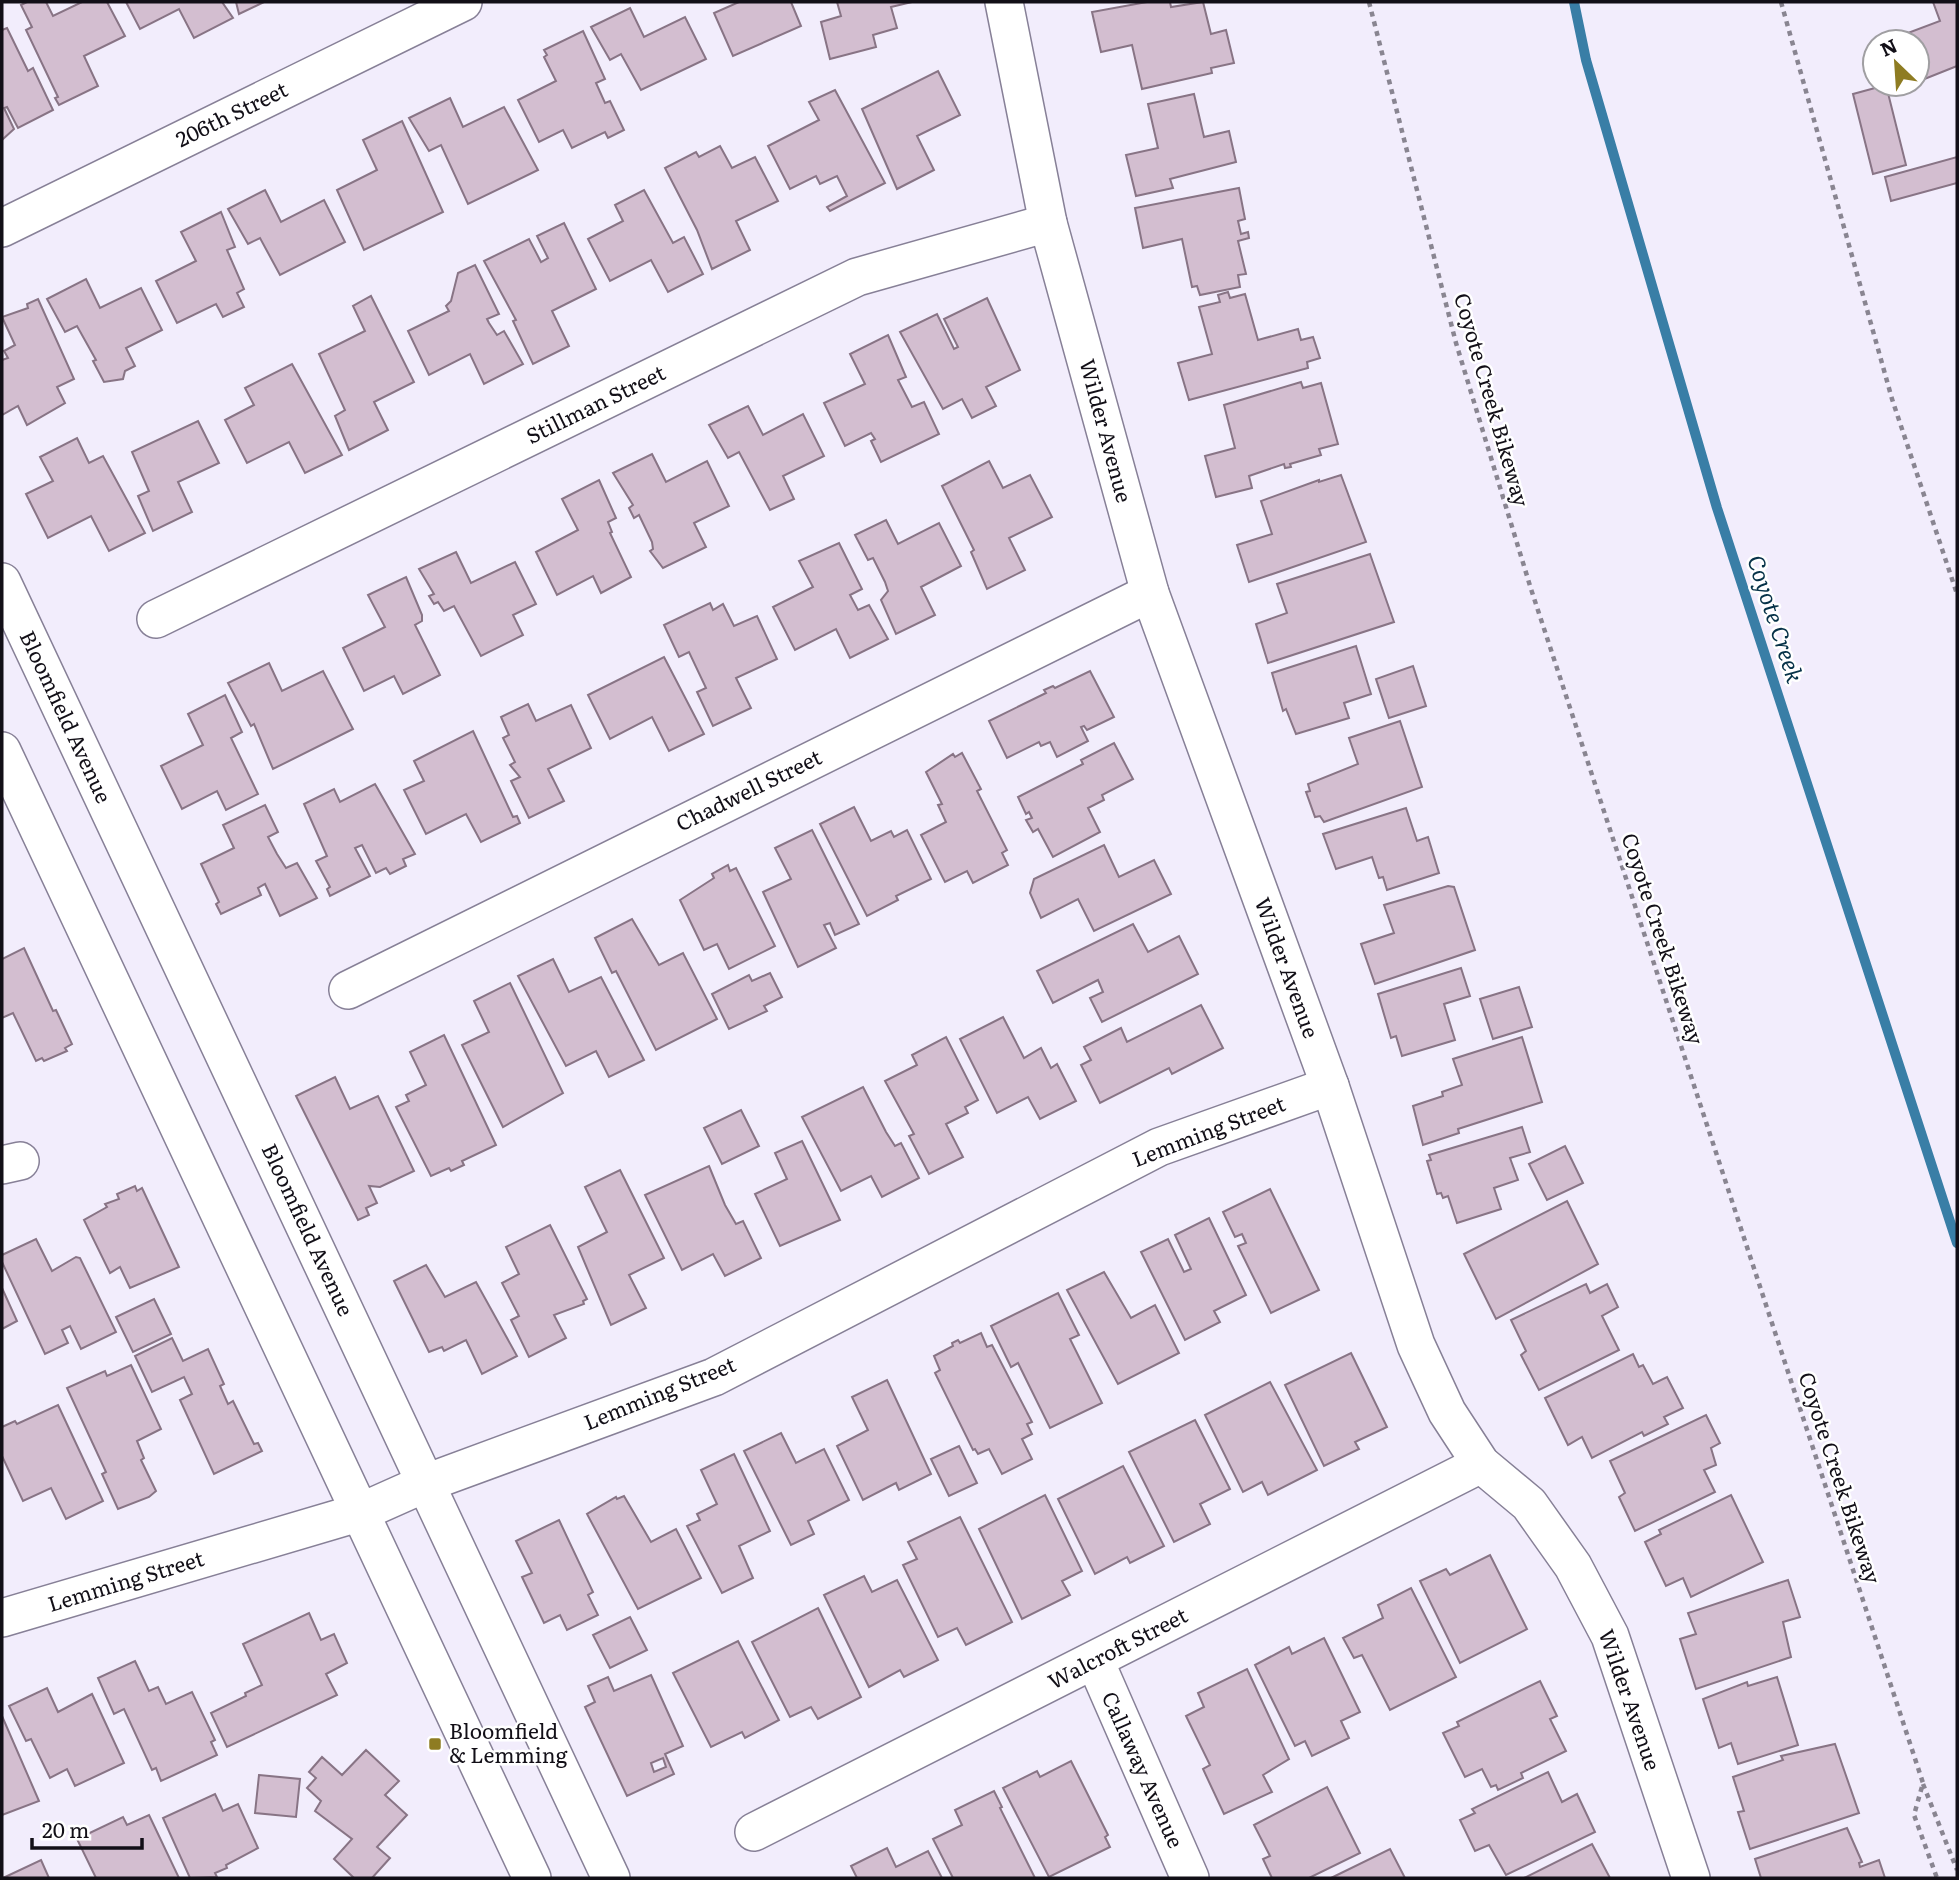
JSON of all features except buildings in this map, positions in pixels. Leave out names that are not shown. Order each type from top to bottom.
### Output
[{"type":"street","name":"206th Street","points":[[2,228],[463,2]]},
{"type":"street","name":"Wilder Avenue","points":[[1003,2],[1048,223],[1150,593],[1329,1086],[1416,1345],[1447,1412],[1481,1464],[1529,1504],[1573,1566],[1610,1636],[1691,1878]]},
{"type":"street","name":"Stillman Street","points":[[156,619],[857,277],[1048,223]]},
{"type":"street","name":"Bloomfield Avenue","points":[[2,582],[611,1878]]},
{"type":"street","name":"Chadwell Street","points":[[348,990],[1150,593]]},
{"type":"street","points":[[2,751],[532,1878]]},
{"type":"street","name":"Lemming Street","points":[[2,1618],[361,1512],[426,1483],[714,1377],[1159,1147],[1329,1086]]},
{"type":"street","name":"Walcroft Street","points":[[754,1832],[1481,1464]]},
{"type":"street","name":"Callaway Avenue","points":[[1095,1661],[1190,1878]]},
{"type":"path","name":"Coyote Creek Bikeway","points":[[1369,2],[1456,343],[1531,589],[1923,1783],[1957,1870]]},
{"type":"path","points":[[1781,2],[1892,399],[1957,594]]},
{"type":"path","points":[[1923,1783],[1914,1815],[1937,1878]]},
{"type":"waterway","name":"Coyote Creek","points":[[1574,2],[1586,60],[1717,508],[1957,1243]]},
{"type":"place","name":"Bloomfield & Lemming","points":[[435,1744]]}]
